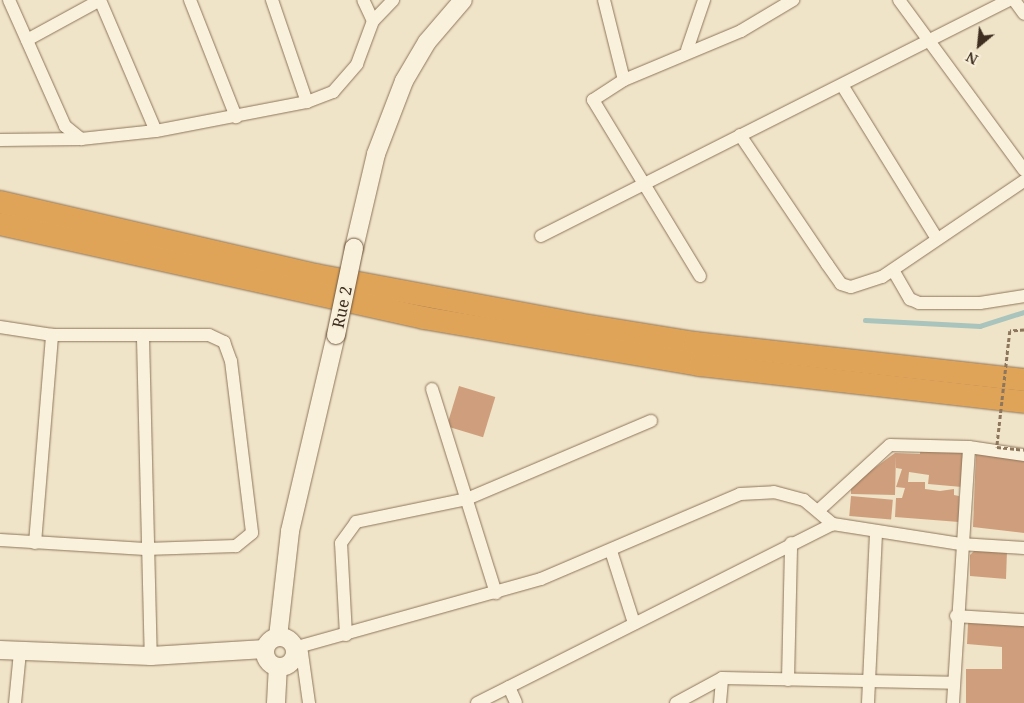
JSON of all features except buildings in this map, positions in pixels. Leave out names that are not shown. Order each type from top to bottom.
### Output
[{"type":"highway","points":[[0,202],[316,275],[569,322],[714,345],[1024,380]]},
{"type":"highway","points":[[0,224],[424,318],[700,364],[1024,402]]},
{"type":"street","points":[[9,0],[65,126],[81,139]]},
{"type":"street","points":[[27,40],[100,0],[156,131]]},
{"type":"street","points":[[190,0],[236,118]]},
{"type":"street","points":[[272,0],[307,102]]},
{"type":"street","points":[[0,140],[81,139],[156,131],[236,118],[307,102],[333,92],[348,79],[371,36],[373,21],[363,0]]},
{"type":"street","points":[[373,21],[393,0]]},
{"type":"street","name":"Rue 2","points":[[278,637],[290,531],[376,154],[404,81],[427,42],[463,0]]},
{"type":"street","points":[[604,0],[624,80]]},
{"type":"street","points":[[687,50],[704,0]]},
{"type":"street","points":[[700,276],[641,184],[593,104],[596,97],[624,80],[687,50],[741,31],[793,0]]},
{"type":"street","points":[[898,0],[927,43],[1024,170]]},
{"type":"street","points":[[541,236],[1009,0]]},
{"type":"street","points":[[1014,0],[1024,14]]},
{"type":"street","points":[[842,85],[937,238]]},
{"type":"street","points":[[740,135],[841,284],[858,288],[893,270],[1024,180]]},
{"type":"street","points":[[893,270],[910,300],[919,303],[980,303],[1024,296]]},
{"type":"street","points":[[0,327],[52,335],[143,338],[209,335],[228,349],[252,534],[236,546],[145,549],[0,540]]},
{"type":"street","points":[[35,543],[52,335]]},
{"type":"street","points":[[143,338],[145,549],[152,656]]},
{"type":"street","points":[[432,389],[496,593]]},
{"type":"street","points":[[346,635],[340,543],[349,528],[368,518],[467,499],[651,421]]},
{"type":"street","points":[[819,510],[890,445],[969,447],[1024,454]]},
{"type":"street","points":[[953,703],[960,544],[969,447]]},
{"type":"street","points":[[0,650],[152,656],[265,649],[278,637],[298,647],[496,593],[611,551],[740,494],[774,492],[819,510],[833,524]]},
{"type":"street","points":[[477,703],[791,543],[833,524],[960,544],[1024,548]]},
{"type":"street","points":[[868,703],[876,531]]},
{"type":"street","points":[[788,680],[791,543]]},
{"type":"street","points":[[611,551],[634,623]]},
{"type":"street","points":[[956,616],[1024,620]]},
{"type":"street","points":[[265,649],[269,663],[278,667],[291,662],[298,647]]},
{"type":"street","points":[[298,647],[310,703]]},
{"type":"street","points":[[15,703],[20,652]]},
{"type":"street","points":[[276,703],[278,667]]},
{"type":"street","points":[[676,703],[722,678],[953,683]]},
{"type":"street","points":[[720,703],[722,678]]},
{"type":"street","points":[[509,687],[516,703]]},
{"type":"path","points":[[1024,330],[1010,331],[997,447],[1024,450]]},
{"type":"waterway","points":[[865,320],[980,326],[1024,312]]}]
